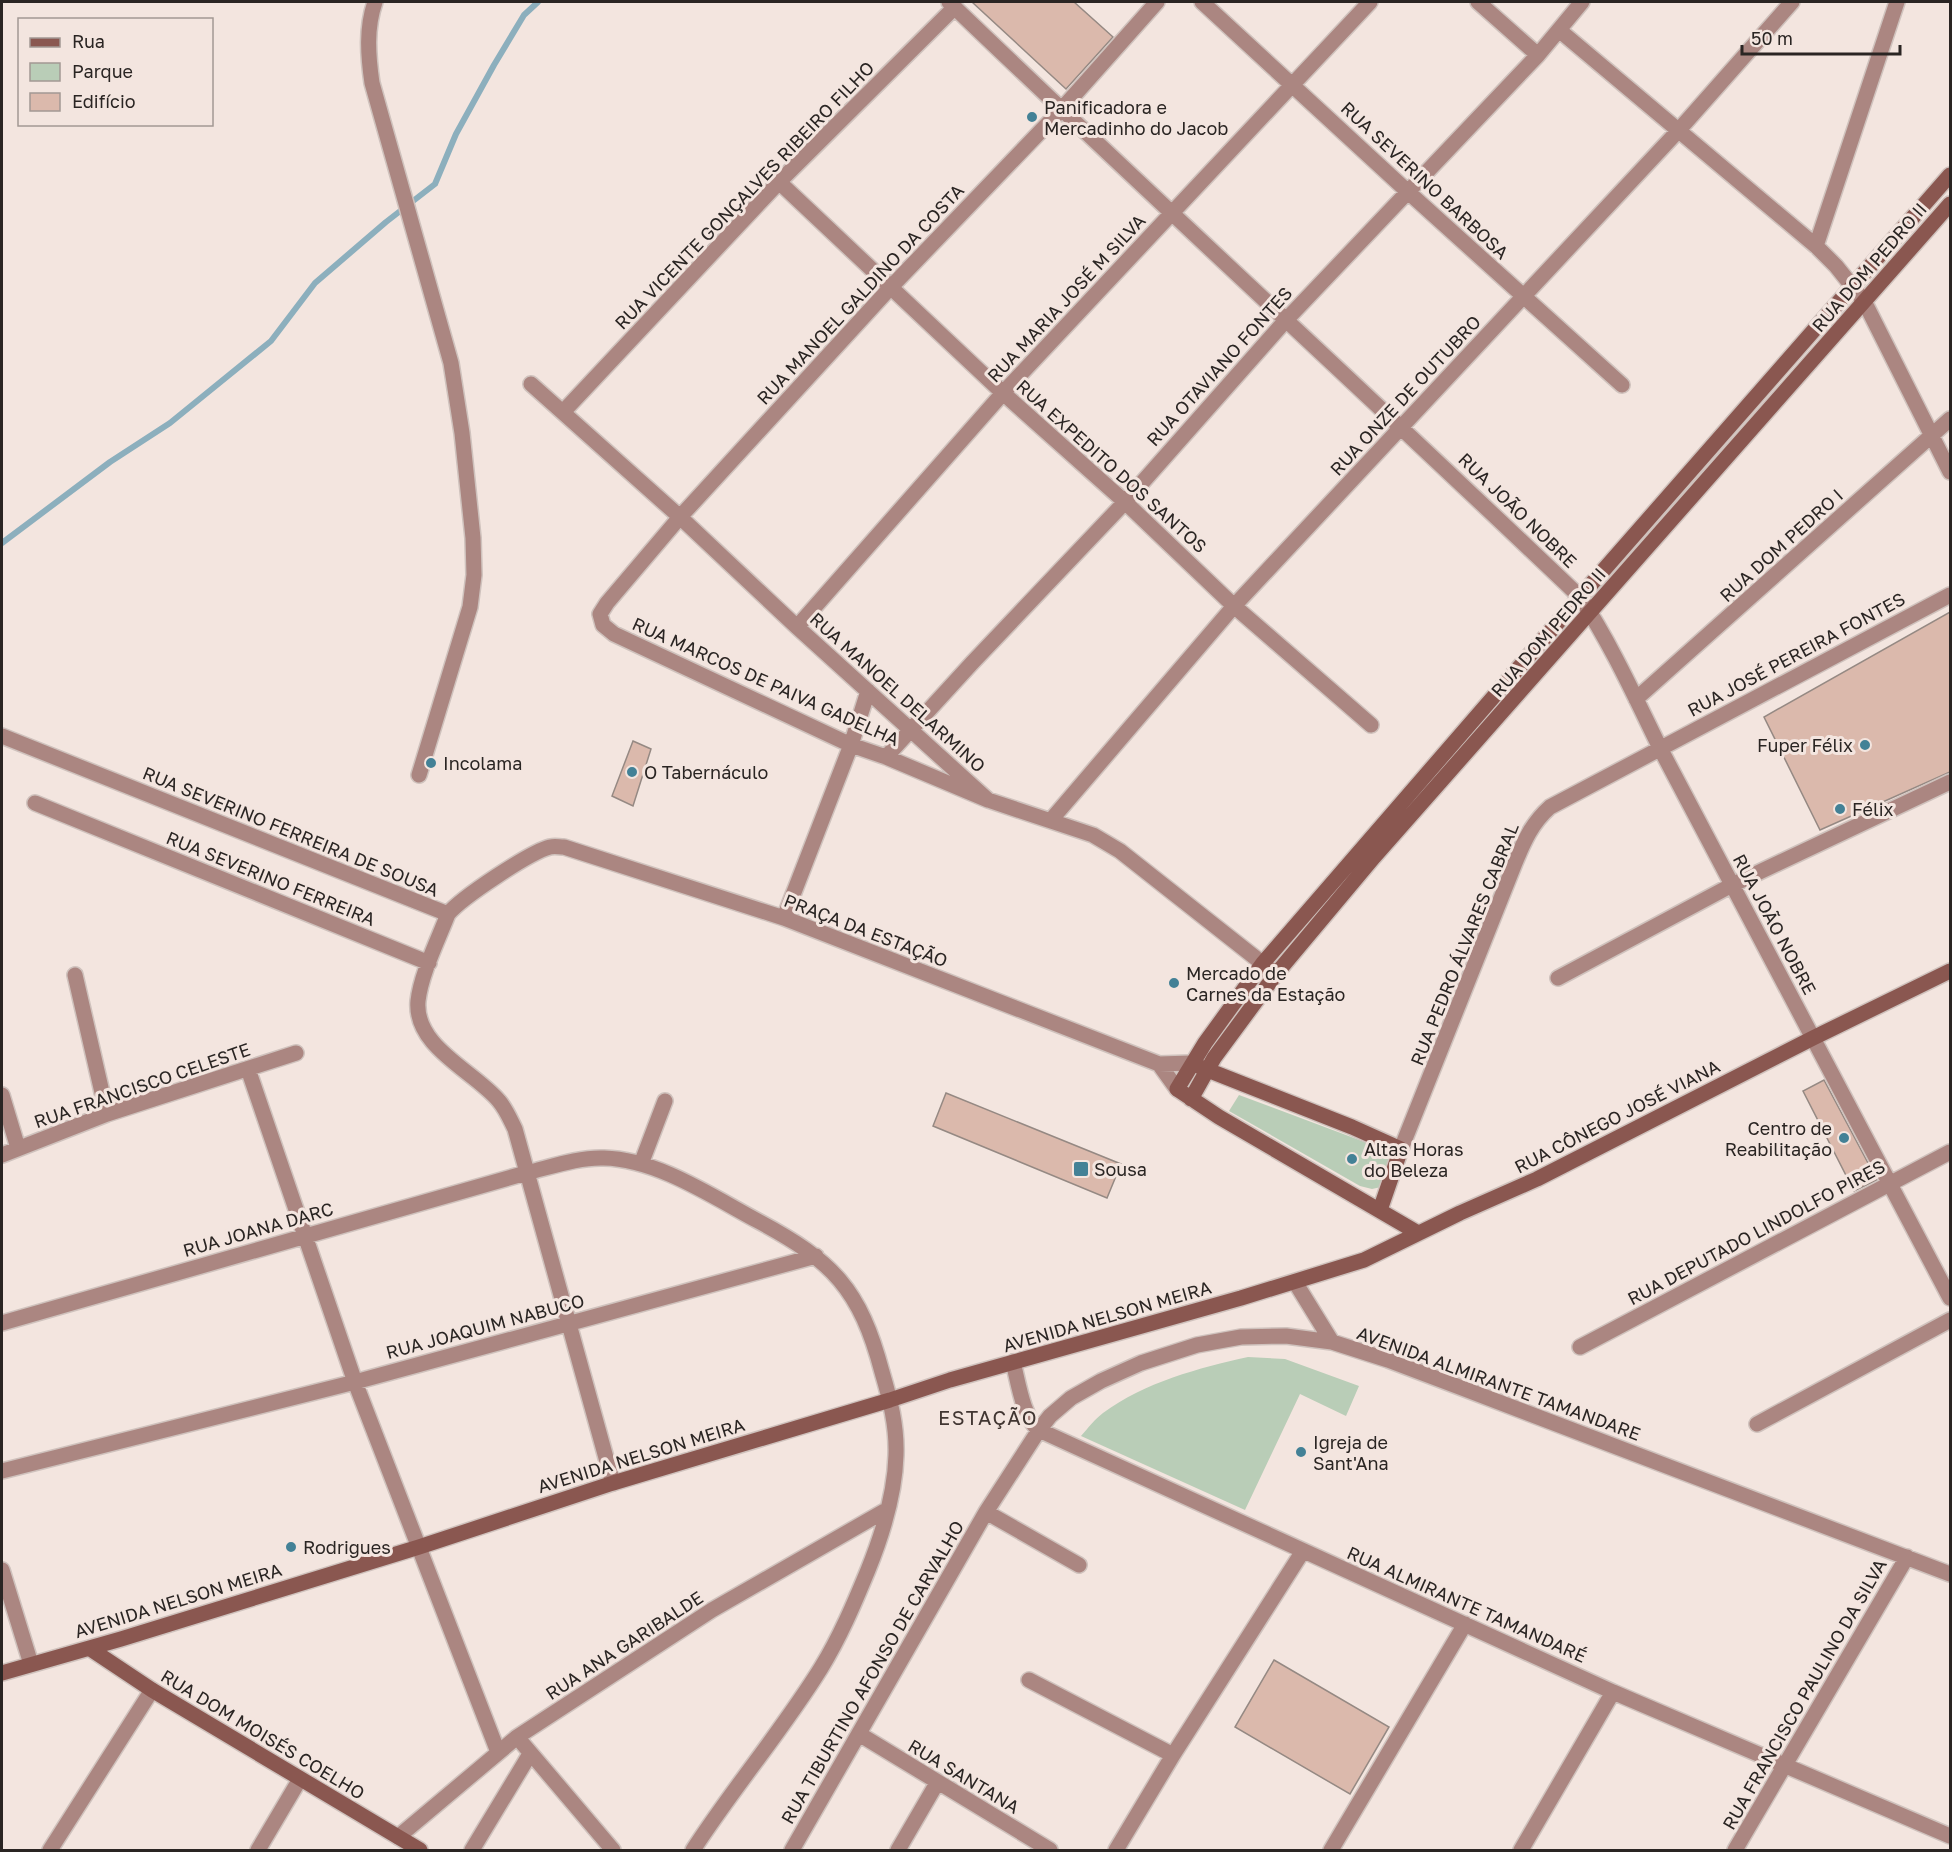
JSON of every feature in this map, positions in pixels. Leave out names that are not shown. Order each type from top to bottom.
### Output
[{"type":"street","points":[[375,2],[368,37],[372,83],[451,363],[462,433],[473,538],[474,575],[470,607],[419,775]]},
{"type":"street","name":"RUA MANOEL GALDINO DA COSTA","points":[[600,619],[606,603],[680,517],[890,288],[1061,110],[1157,2]]},
{"type":"street","name":"RUA SEVERINO BARBOSA","points":[[1202,2],[1622,385]]},
{"type":"street","name":"RUA MARIA JOSÉ M SILVA","points":[[797,627],[1003,393],[1371,2]]},
{"type":"street","points":[[1478,2],[1538,55]]},
{"type":"street","name":"RUA OTAVIANO FONTES","points":[[886,757],[1125,502],[1286,320],[1538,55],[1582,2]]},
{"type":"street","name":"RUA ONZE DE OUTUBRO","points":[[1051,820],[1234,606],[1678,131],[1792,2]]},
{"type":"street","points":[[1816,246],[1898,2]]},
{"type":"street","name":"RUA JOÃO NOBRE","points":[[952,4],[1061,110],[1402,427],[1580,597],[1591,613],[1950,1298]]},
{"type":"street","name":"RUA VICENTE GONÇALVES RIBEIRO FILHO","points":[[563,412],[779,182],[952,4]]},
{"type":"street","points":[[1559,30],[1816,246],[1853,286],[1864,301],[1950,472]]},
{"type":"street","name":"RUA DOM PEDRO II","points":[[1177,1089],[1191,1063],[1263,963],[1950,174]]},
{"type":"street","name":"RUA EXPEDITO DOS SANTOS","points":[[779,182],[890,288],[1125,502],[1234,606],[1371,725]]},
{"type":"street","name":"RUA DOM PEDRO II","points":[[1191,1099],[1228,1038],[1276,974],[1374,857],[1950,204]]},
{"type":"street","name":"RUA MANOEL DELARMINO","points":[[531,384],[680,517],[797,627],[988,800],[1093,835],[1120,851],[1276,974]]},
{"type":"street","name":"RUA DOM PEDRO I","points":[[1636,699],[1950,419]]},
{"type":"street","name":"RUA JOSÉ PEREIRA FONTES","points":[[1660,748],[1950,595]]},
{"type":"street","name":"RUA MARCOS DE PAIVA GADELHA","points":[[600,619],[603,625],[614,634],[851,745],[886,757],[988,800]]},
{"type":"street","points":[[784,918],[851,745],[868,691]]},
{"type":"street","name":"RUA SEVERINO FERREIRA DE SOUSA","points":[[2,736],[448,914],[478,889],[541,851],[555,846]]},
{"type":"street","name":"RUA PEDRO ÁLVARES CABRAL","points":[[1401,1149],[1515,863],[1537,819],[1550,807],[1660,748]]},
{"type":"street","points":[[1443,756],[1455,767]]},
{"type":"street","points":[[1558,978],[1732,885],[1950,782]]},
{"type":"street","name":"RUA SEVERINO FERREIRA","points":[[34,803],[429,963]]},
{"type":"street","name":"PRAÇA DA ESTAÇÃO","points":[[555,846],[576,850],[784,918],[1159,1064],[1191,1063]]},
{"type":"street","points":[[448,914],[429,963],[418,1003],[418,1015],[423,1028],[433,1042],[500,1102],[515,1129],[613,1483]]},
{"type":"street","name":"RUA CÔNEGO JOSÉ VIANA","points":[[1295,1282],[1364,1260],[1537,1179],[1950,971]]},
{"type":"street","points":[[75,975],[107,1114]]},
{"type":"street","name":"RUA FRANCISCO CELESTE","points":[[2,1155],[107,1114],[296,1053]]},
{"type":"street","points":[[1191,1063],[1401,1149],[1380,1210]]},
{"type":"street","points":[[1159,1064],[1177,1089],[1191,1099],[1418,1233]]},
{"type":"street","points":[[248,1069],[355,1382],[498,1752]]},
{"type":"street","points":[[2,1095],[18,1148]]},
{"type":"street","points":[[641,1164],[665,1101]]},
{"type":"street","name":"RUA DEPUTADO LINDOLFO PIRES","points":[[1581,1347],[1950,1152]]},
{"type":"street","name":"RUA JOANA DARC","points":[[2,1323],[526,1173],[585,1159],[621,1160],[641,1164],[666,1174],[704,1192],[816,1256]]},
{"type":"street","points":[[693,1851],[830,1652],[876,1551],[888,1509],[896,1454],[895,1428],[880,1363],[861,1311],[847,1287],[816,1256]]},
{"type":"street","name":"RUA JOAQUIM NABUCO","points":[[2,1471],[355,1382],[816,1256]]},
{"type":"street","points":[[1295,1282],[1332,1342]]},
{"type":"street","name":"AVENIDA NELSON MEIRA","points":[[2,1673],[419,1547],[613,1483],[1013,1362],[1295,1282]]},
{"type":"street","points":[[1757,1424],[1950,1320]]},
{"type":"street","name":"AVENIDA ALMIRANTE TAMANDARE","points":[[1039,1430],[1060,1407],[1084,1389],[1141,1363],[1197,1346],[1241,1337],[1286,1336],[1332,1342],[1431,1376],[1950,1574]]},
{"type":"street","points":[[1013,1362],[1027,1416],[1039,1430]]},
{"type":"street","name":"RUA TIBURTINO AFONSO DE CARVALHO","points":[[792,1851],[986,1512],[1039,1430]]},
{"type":"street","name":"RUA ALMIRANTE TAMANDARÉ","points":[[1039,1430],[1613,1692],[1950,1836]]},
{"type":"street","name":"RUA ANA GARIBALDE","points":[[398,1837],[517,1737],[711,1610],[888,1509]]},
{"type":"street","name":"RUA TIBURTINO AFONSO DE CARVALHO","points":[[986,1512],[1079,1565]]},
{"type":"street","points":[[1116,1851],[1173,1755],[1303,1551]]},
{"type":"street","name":"RUA FRANCISCO PAULINO DA SILVA","points":[[1735,1851],[1907,1557]]},
{"type":"street","points":[[2,1570],[31,1664]]},
{"type":"street","points":[[1331,1851],[1465,1624]]},
{"type":"street","name":"RUA DOM MOISÉS COELHO","points":[[89,1648],[152,1690],[420,1851]]},
{"type":"street","points":[[1029,1680],[1173,1755]]},
{"type":"street","points":[[50,1851],[152,1690]]},
{"type":"street","points":[[1521,1851],[1613,1692]]},
{"type":"street","name":"RUA SANTANA","points":[[859,1734],[1050,1851]]},
{"type":"street","points":[[517,1737],[613,1851]]},
{"type":"street","points":[[472,1851],[530,1754]]},
{"type":"street","points":[[258,1851],[300,1779]]},
{"type":"street","points":[[898,1851],[937,1783]]},
{"type":"green space","points":[[1239,1095],[1378,1147],[1388,1154],[1391,1160],[1381,1187],[1372,1189],[1360,1186],[1229,1111]]},
{"type":"green space","points":[[1248,1357],[1285,1359],[1359,1386],[1346,1416],[1300,1394],[1245,1510],[1081,1436],[1103,1413],[1136,1393],[1192,1371]]},
{"type":"building","points":[[972,2],[1074,2],[1113,37],[1066,89]]},
{"type":"building","name":"Fuper Félix","points":[[1950,612],[1950,772],[1820,830],[1764,717]]},
{"type":"building","name":"O Tabernáculo","points":[[633,741],[651,749],[633,806],[612,796]]},
{"type":"building","name":"Centro de Reabilitação","points":[[1824,1080],[1877,1180],[1854,1191],[1803,1091]]},
{"type":"building","points":[[946,1093],[1121,1164],[1107,1198],[933,1126]]},
{"type":"building","points":[[1274,1660],[1389,1727],[1350,1794],[1235,1727]]},
{"type":"waterway","points":[[2,543],[110,462],[170,423],[271,341],[315,283],[386,222],[435,184],[456,134],[494,65],[524,15],[538,2]]},
{"type":"place","name":"Panificadora e Mercadinho do Jacob","points":[[1032,117]]},
{"type":"place","name":"Fuper Félix","points":[[1865,745]]},
{"type":"place","name":"Incolama","points":[[431,763]]},
{"type":"place","name":"O Tabernáculo","points":[[632,772]]},
{"type":"place","name":"Félix","points":[[1840,809]]},
{"type":"place","name":"Mercado de Carnes da Estação","points":[[1174,983]]},
{"type":"place","name":"Centro de Reabilitação","points":[[1844,1138]]},
{"type":"place","name":"Altas Horas do Beleza","points":[[1352,1159]]},
{"type":"place","name":"Sousa","points":[[1081,1169]]},
{"type":"place","name":"Igreja de Sant'Ana","points":[[1301,1452]]},
{"type":"place","name":"Rodrigues","points":[[291,1547]]},
{"type":"district","name":"ESTAÇÃO","points":[[988,1417]]}]
